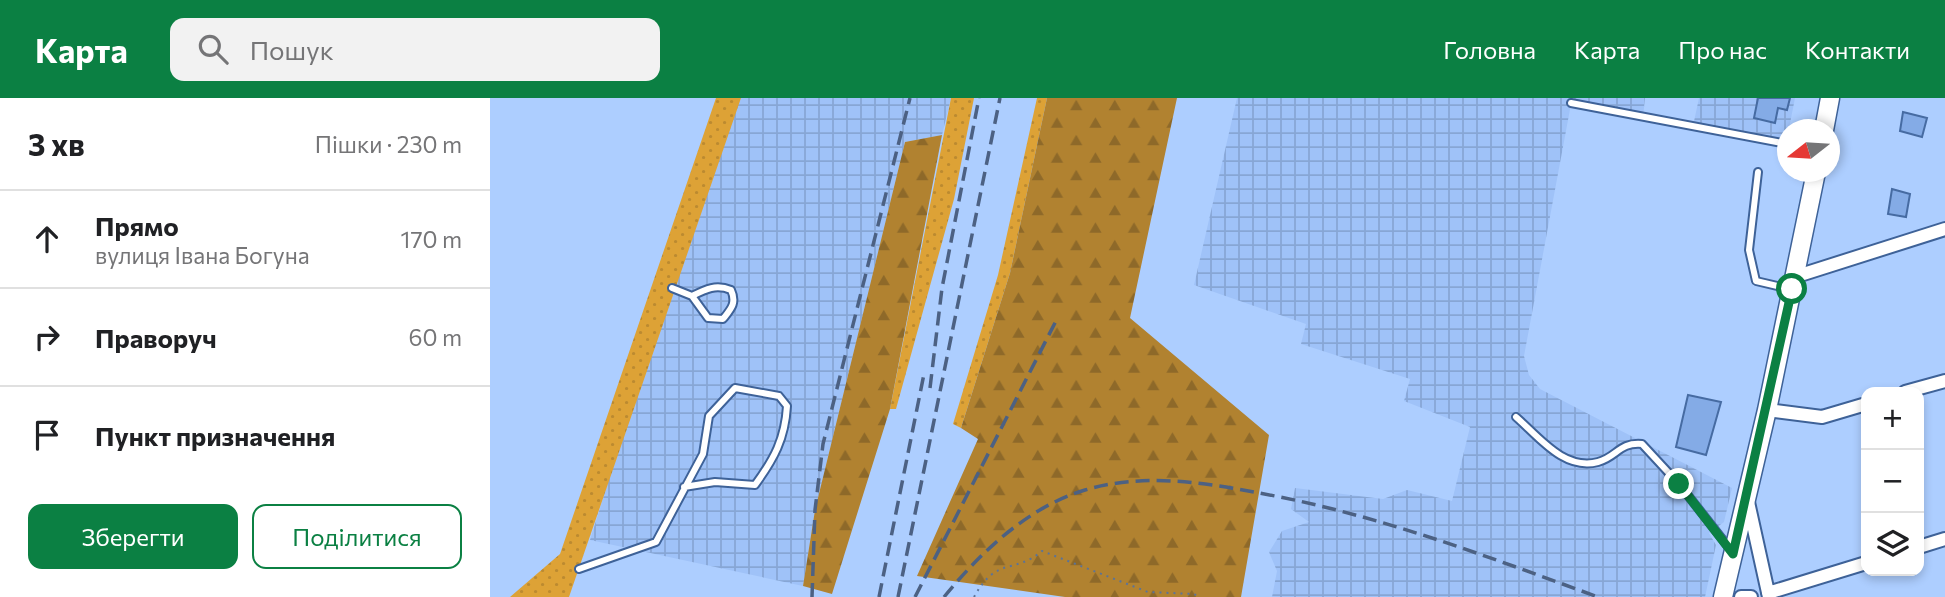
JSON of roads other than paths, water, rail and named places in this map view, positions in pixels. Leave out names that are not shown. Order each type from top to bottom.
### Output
[{"type":"street","points":[[1826,119],[1830,98]]},
{"type":"street","points":[[1723,597],[1767,410],[1814,182]]},
{"type":"street","points":[[1793,283],[1945,229]]},
{"type":"street","points":[[1922,387],[1945,380]]},
{"type":"street","points":[[1767,410],[1822,416],[1861,405]]},
{"type":"street","points":[[1746,495],[1769,595],[1861,565]]},
{"type":"street","points":[[1924,545],[1945,539]]},
{"type":"street","points":[[1741,597],[1751,597]]},
{"type":"lane","points":[[1572,103],[1777,142]]},
{"type":"lane","points":[[1758,172],[1750,264],[1756,281],[1793,283]]},
{"type":"lane","points":[[672,288],[692,296],[708,318],[723,319],[733,306],[735,298],[731,290],[714,286],[692,296]]},
{"type":"lane","points":[[579,569],[656,542],[684,487],[702,454],[709,416],[735,388],[779,396],[787,406],[786,429],[778,453],[755,485],[715,482],[684,487]]},
{"type":"lane","points":[[1516,417],[1566,461],[1598,462],[1629,443],[1642,444],[1679,484],[1733,554]]},
{"type":"railway","points":[[812,597],[815,510],[823,444],[910,98]]},
{"type":"railway","points":[[930,388],[942,288],[979,98]]},
{"type":"railway","points":[[898,597],[1000,98]]},
{"type":"railway","points":[[915,597],[1058,317]]},
{"type":"railway","points":[[879,597],[924,374]]},
{"type":"railway","points":[[944,597],[990,548],[1025,519],[1044,508],[1085,490],[1150,481],[1237,489],[1346,512],[1514,566],[1598,597]]}]
